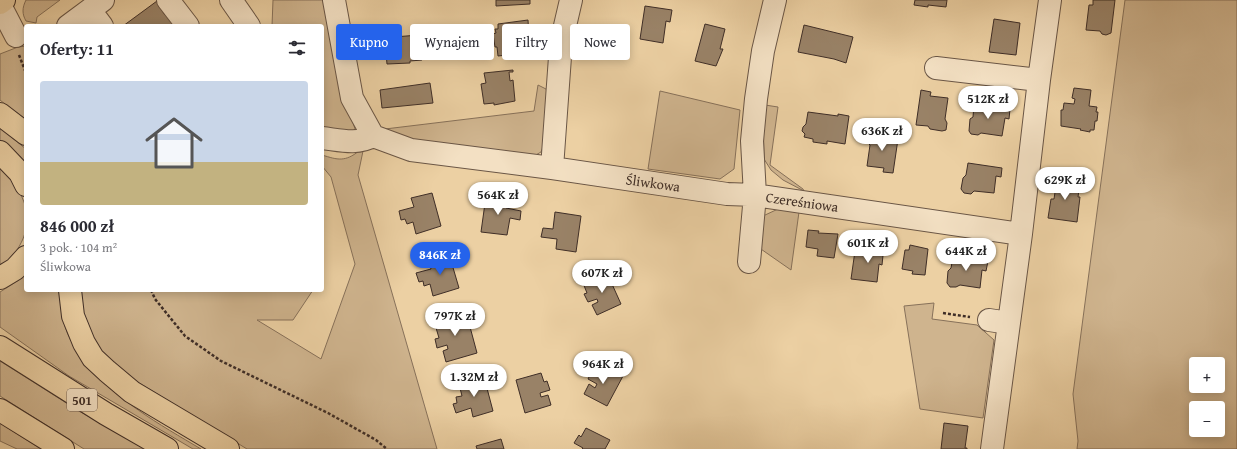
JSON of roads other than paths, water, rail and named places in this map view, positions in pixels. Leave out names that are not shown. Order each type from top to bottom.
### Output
[{"type":"main road","points":[[0,4],[4,0]]},
{"type":"main road","points":[[0,114],[24,132]]},
{"type":"main road","points":[[0,152],[20,173],[24,181]]},
{"type":"main road","points":[[0,278],[15,269],[24,259]]},
{"type":"main road","points":[[70,292],[73,316],[84,343],[93,358],[132,392],[228,449]]},
{"type":"main road","name":"501","points":[[0,347],[106,414],[167,449]]},
{"type":"main road","points":[[0,410],[64,449]]},
{"type":"street","points":[[168,0],[186,24]]},
{"type":"street","points":[[231,0],[247,24]]},
{"type":"street","points":[[324,138],[358,142],[373,136],[352,98],[334,0]]},
{"type":"street","name":"Czereśniowa","points":[[775,0],[763,51],[756,99],[752,141],[755,195],[1021,234]]},
{"type":"street","points":[[992,449],[999,322],[1021,234],[1050,0]]},
{"type":"street","points":[[552,168],[561,43],[571,1]]},
{"type":"street","points":[[0,4],[14,39]]},
{"type":"street","points":[[72,24],[98,12]]},
{"type":"street","points":[[936,68],[1039,80]]},
{"type":"street","name":"Śliwkowa","points":[[373,136],[411,150],[552,168],[727,194],[755,195]]},
{"type":"street","points":[[750,262],[755,195]]}]
